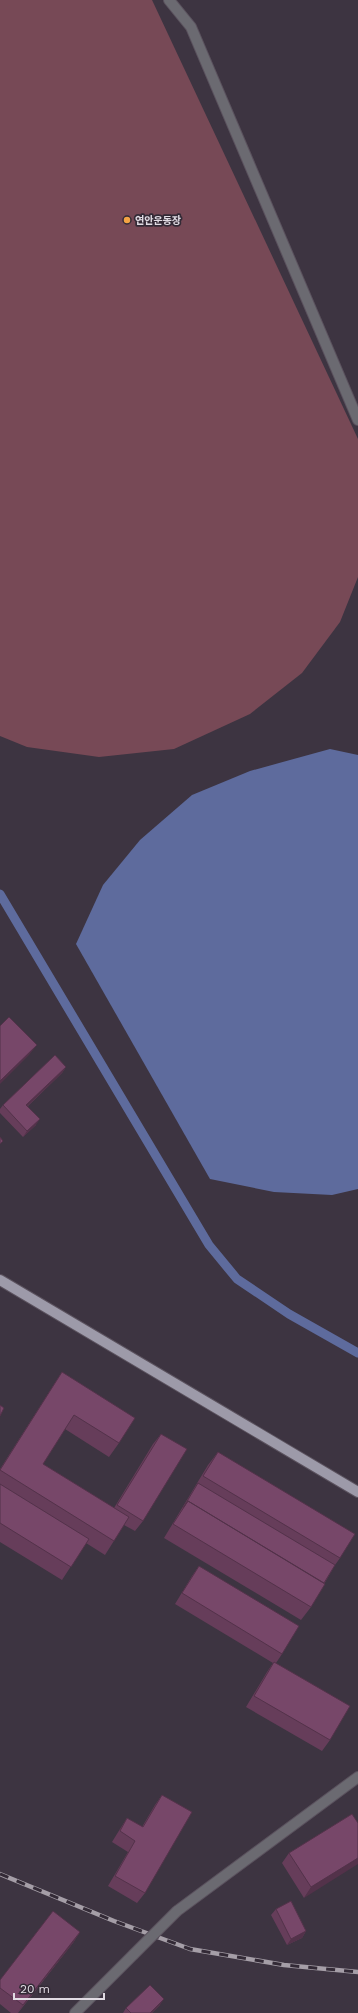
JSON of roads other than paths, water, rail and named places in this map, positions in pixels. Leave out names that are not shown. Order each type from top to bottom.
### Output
[{"type":"main road","points":[[0,1280],[358,1492]]},
{"type":"street","points":[[169,0],[191,27],[358,420]]},
{"type":"street","points":[[75,2013],[177,1911],[358,1777]]},
{"type":"water","points":[[330,749],[358,755],[358,1189],[332,1195],[274,1192],[210,1179],[76,944],[103,885],[140,840],[192,795],[250,771]]},
{"type":"waterway","points":[[0,894],[209,1245],[237,1279],[289,1314],[358,1353]]},
{"type":"railway","points":[[0,1874],[114,1921],[190,1949],[284,1965],[358,1972]]},
{"type":"place","name":"연안운동장","points":[[127,220]]}]
